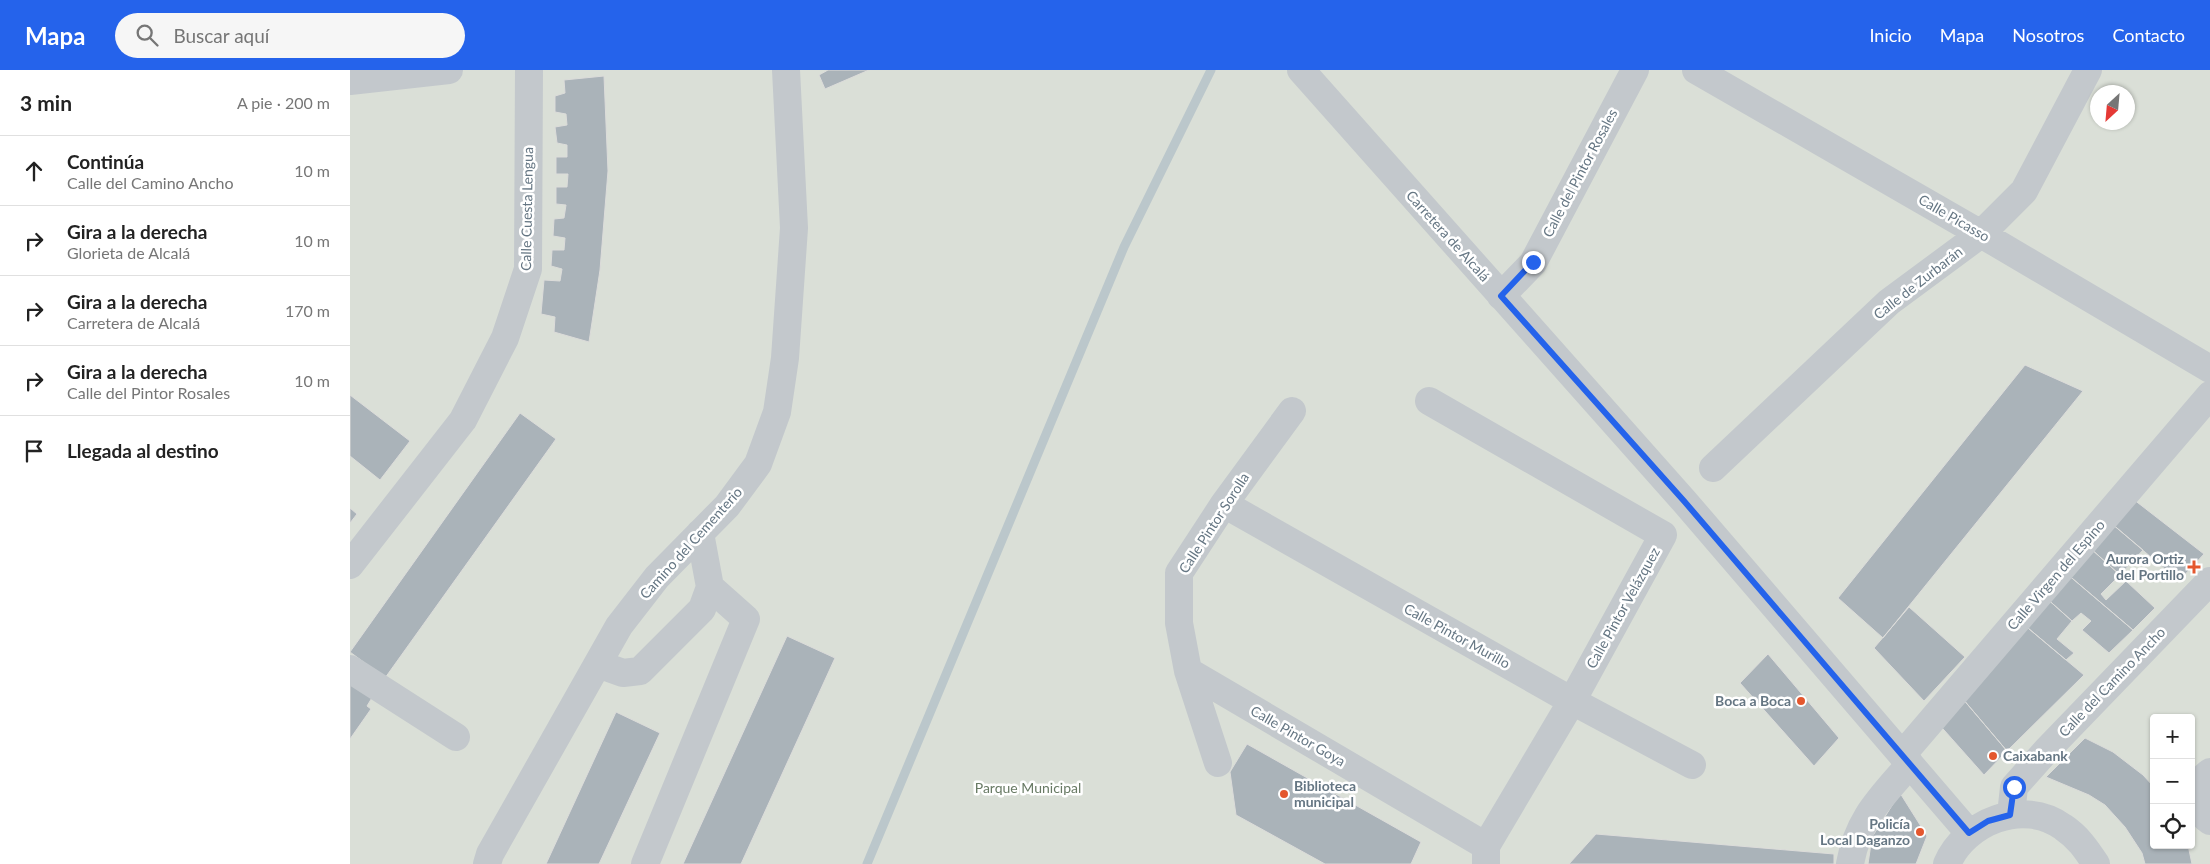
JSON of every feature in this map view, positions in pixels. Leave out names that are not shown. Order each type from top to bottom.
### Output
[{"type":"street","points":[[350,81],[449,70]]},
{"type":"street","name":"Calle Cuesta Lengua","points":[[350,565],[463,420],[505,338],[528,269],[529,70]]},
{"type":"street","name":"Camino del Cementerio","points":[[487,864],[490,854],[619,626],[652,584],[727,506],[758,464],[777,412],[785,358],[794,228],[786,70]]},
{"type":"street","name":"Calle del Pintor Rosales","points":[[1501,296],[1533,262],[1635,70]]},
{"type":"street","name":"Calle Picasso","points":[[1696,70],[1981,234],[2210,370]]},
{"type":"street","name":"Calle de Zurbarán","points":[[1713,468],[1889,302],[1981,234],[2024,191],[2088,70]]},
{"type":"street","name":"Carretera de Alcalá","points":[[1314,75],[1501,296],[1684,501],[1969,833]]},
{"type":"street","name":"Calle Virgen del Espino","points":[[1850,864],[1857,834],[1866,817],[1906,760],[2210,395]]},
{"type":"street","name":"Calle Pintor Velázquez","points":[[1429,401],[1663,535],[1486,855]]},
{"type":"street","name":"Calle Pintor Sorolla","points":[[1218,762],[1188,671],[1179,623],[1179,573],[1224,504],[1292,411]]},
{"type":"street","name":"Calle Pintor Murillo","points":[[1224,504],[1572,701],[1692,765]]},
{"type":"street","points":[[598,664],[623,673],[640,671],[702,609],[710,587],[700,533]]},
{"type":"street","name":"Calle del Camino Ancho","points":[[2010,815],[2014,787],[2046,751],[2210,580]]},
{"type":"street","points":[[644,864],[746,619],[710,587]]},
{"type":"street","points":[[350,669],[456,737]]},
{"type":"street","name":"Calle Pintor Goya","points":[[1188,671],[1486,855]]},
{"type":"street","points":[[2210,772],[2198,785],[2196,794],[2196,802],[2200,811],[2210,820]]},
{"type":"street","points":[[1947,864],[1952,852],[1969,833],[1988,821],[2010,815],[2037,816],[2062,825],[2082,842],[2096,864]]},
{"type":"green space","name":"Parque Municipal","points":[[350,70],[2210,70],[2210,864],[350,864]]},
{"type":"building","points":[[828,70],[869,70],[825,89],[819,75]]},
{"type":"building","points":[[604,76],[608,171],[600,270],[589,342],[554,332],[555,317],[541,314],[544,280],[560,281],[562,269],[551,266],[552,250],[564,250],[565,238],[553,236],[554,219],[564,218],[566,205],[556,204],[556,187],[567,187],[568,174],[556,174],[556,157],[567,157],[567,145],[557,143],[555,127],[567,125],[566,114],[555,112],[555,96],[565,93],[564,80]]},
{"type":"building","points":[[2025,365],[2083,391],[1883,638],[1838,598]]},
{"type":"building","points":[[350,395],[410,441],[380,480],[350,456]]},
{"type":"building","points":[[520,413],[556,439],[385,678],[350,652]]},
{"type":"building","points":[[2133,499],[2204,554],[2179,581],[2111,523]]},
{"type":"building","points":[[350,508],[357,514],[350,523]]},
{"type":"building","points":[[2111,523],[2143,550],[2120,575],[2089,547]]},
{"type":"building","points":[[2089,547],[2120,575],[2101,594],[2106,600],[2126,581],[2155,608],[2133,630],[2066,573]]},
{"type":"building","points":[[2066,573],[2133,630],[2109,653],[2082,630],[2091,621],[2081,613],[2072,621],[2044,596]]},
{"type":"building","points":[[2044,596],[2072,621],[2057,639],[2074,653],[2066,660],[2022,623]]},
{"type":"building","points":[[1909,607],[1965,657],[1924,701],[1874,648]]},
{"type":"building","points":[[2022,623],[2084,675],[2007,751],[1957,692]]},
{"type":"building","points":[[787,636],[835,658],[741,864],[683,864]]},
{"type":"building","points":[[1768,654],[1839,738],[1814,766],[1740,683]]},
{"type":"building","points":[[350,681],[373,696],[367,706],[371,709],[350,739]]},
{"type":"building","points":[[1957,692],[2007,751],[1984,775],[1936,721]]},
{"type":"building","points":[[616,712],[660,733],[599,864],[546,864]]},
{"type":"building","points":[[2085,738],[2113,752],[2150,783],[2150,849],[2189,849],[2192,864],[2145,864],[2142,853],[2125,827],[2105,805],[2089,795],[2046,777]]},
{"type":"building","name":"Biblioteca municipal","points":[[1247,744],[1421,842],[1411,864],[1325,864],[1236,815],[1230,772]]},
{"type":"building","points":[[1900,793],[1927,836],[1916,864],[1868,864],[1872,837]]},
{"type":"building","points":[[1596,834],[1834,854],[1834,864],[1569,864]]},
{"type":"waterway","points":[[867,864],[1124,247],[1211,70]]},
{"type":"place","name":"Aurora Ortiz del Portillo","points":[[2194,567]]},
{"type":"place","name":"Boca a Boca","points":[[1801,701]]},
{"type":"place","name":"Caixabank","points":[[1993,756]]},
{"type":"place","name":"Biblioteca municipal","points":[[1284,794]]},
{"type":"place","name":"Policía Local Daganzo","points":[[1920,832]]},
{"type":"route","points":[[1533,262],[1501,296],[1684,501],[1969,833],[1988,821],[2010,815],[2014,787]]}]
